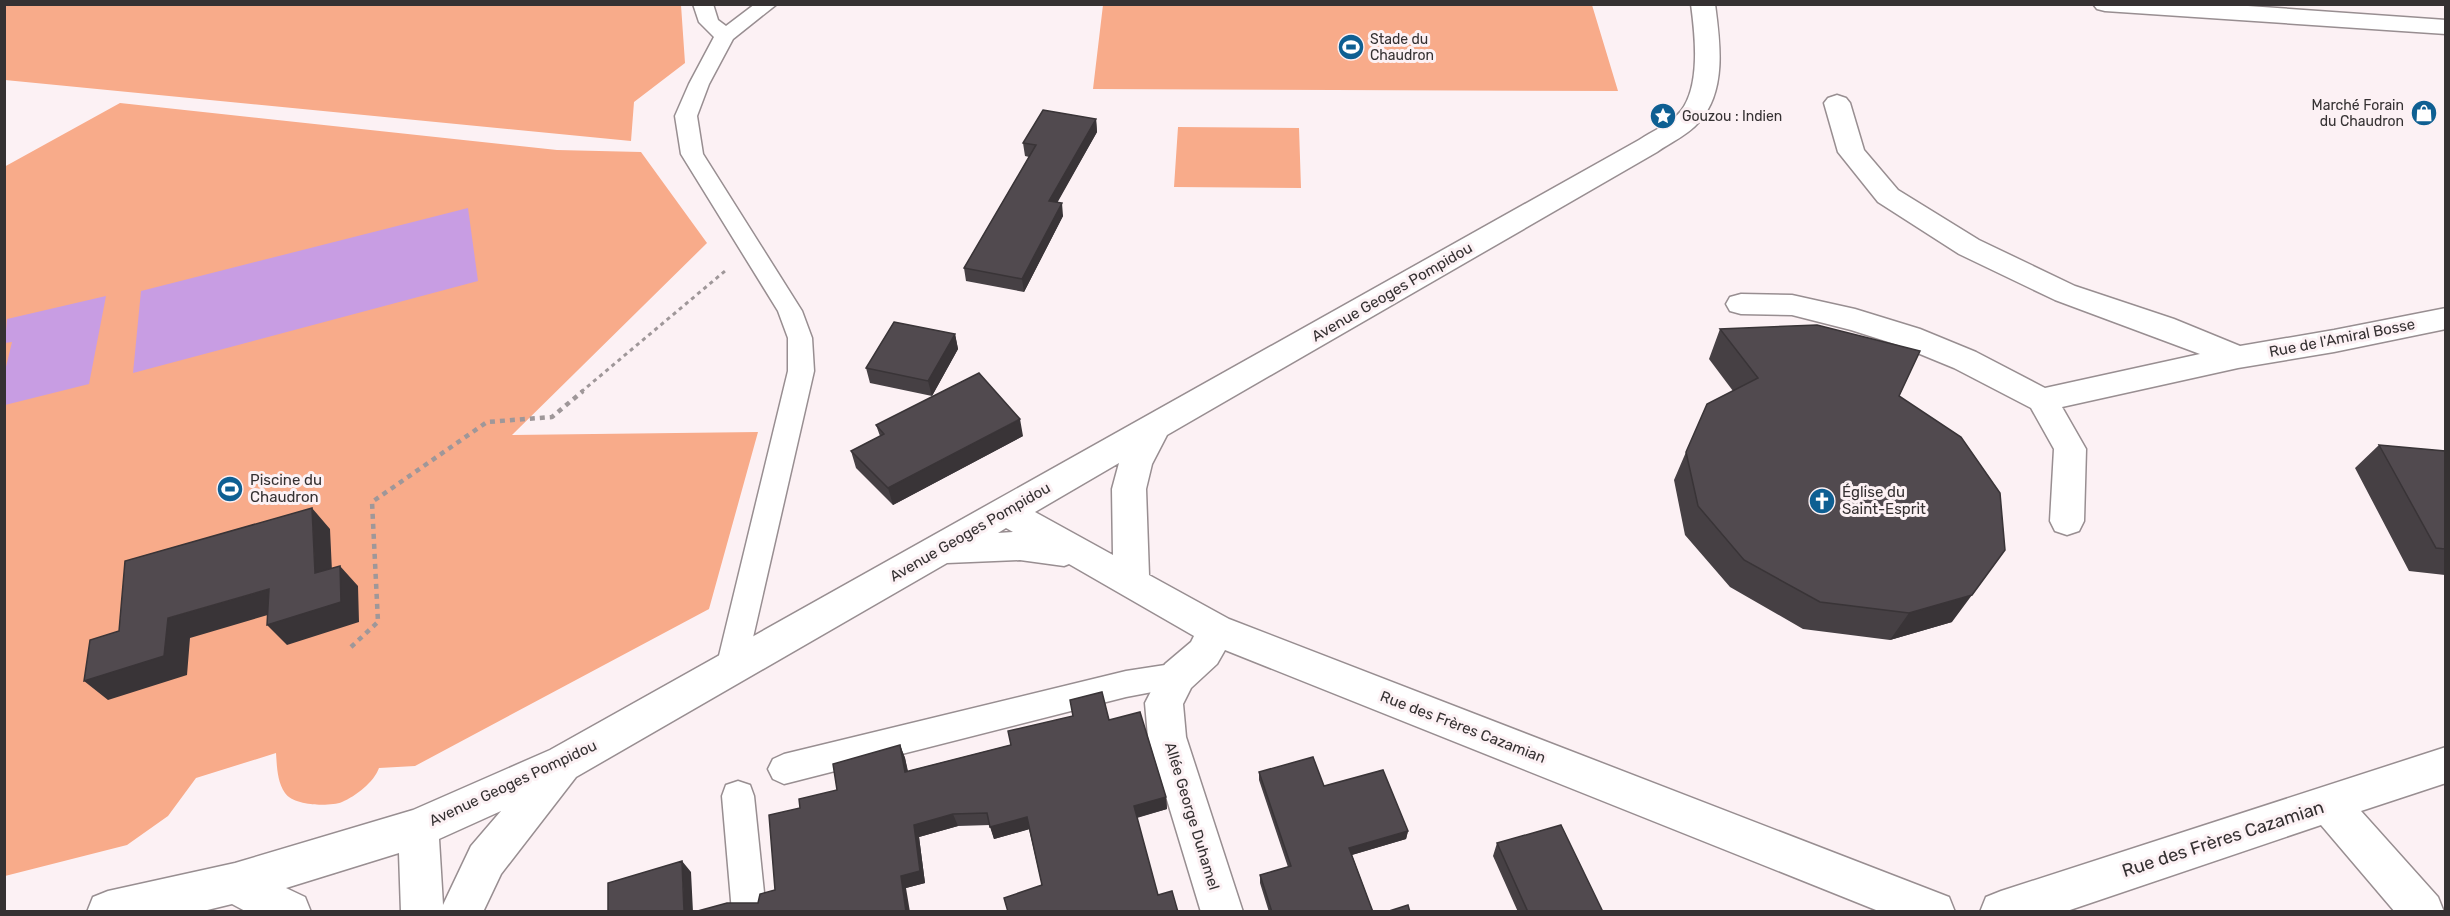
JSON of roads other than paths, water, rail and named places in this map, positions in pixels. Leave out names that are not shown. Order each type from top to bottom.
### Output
[{"type":"street","name":"Avenue Geoges Pompidou","points":[[108,912],[235,883],[418,828],[564,763],[1006,512],[1648,146],[1693,114],[1705,82],[1708,40],[1703,4]]},
{"type":"street","points":[[2105,4],[2445,27]]},
{"type":"street","points":[[1837,103],[1851,152],[1888,196],[1969,247],[2065,293],[2163,327],[2238,357]]},
{"type":"street","points":[[1741,304],[1792,305],[1898,333],[1965,360],[2042,400],[2070,448],[2067,521]]},
{"type":"street","name":"Rue de l'Amiral Bosse","points":[[2042,400],[2238,357],[2334,341],[2445,318]]},
{"type":"street","points":[[1131,581],[1129,489],[1135,464],[1155,426]]},
{"type":"street","name":"Rue des Frères Cazamian","points":[[1006,512],[1216,630],[1934,912]]},
{"type":"street","points":[[937,551],[1020,546],[1081,554]]},
{"type":"street","name":"Allée George Duhamel","points":[[1216,630],[1204,653],[1178,676],[1164,703],[1167,737],[1222,912]]},
{"type":"street","points":[[461,912],[486,860],[564,763]]},
{"type":"street","name":"Rue des Frères Cazamian","points":[[2001,912],[2445,765]]},
{"type":"street","points":[[2329,804],[2422,912]]},
{"type":"street","points":[[418,828],[422,912]]},
{"type":"street","points":[[235,883],[290,912]]},
{"type":"lane","points":[[703,4],[709,22],[725,36]]},
{"type":"lane","points":[[731,668],[801,371],[800,338],[790,310],[692,154],[686,116],[699,84],[725,36],[768,4]]},
{"type":"lane","points":[[784,769],[1126,684],[1178,676]]},
{"type":"lane","points":[[738,796],[749,912]]},
{"type":"place","name":"Stade du Chaudron","points":[[1351,47]]},
{"type":"place","name":"Marché Forain du Chaudron","points":[[2424,113]]},
{"type":"place","name":"Gouzou : Indien","points":[[1663,116]]},
{"type":"place","name":"Piscine du Chaudron","points":[[230,489]]},
{"type":"place","name":"Église du Saint-Esprit","points":[[1822,501]]}]
